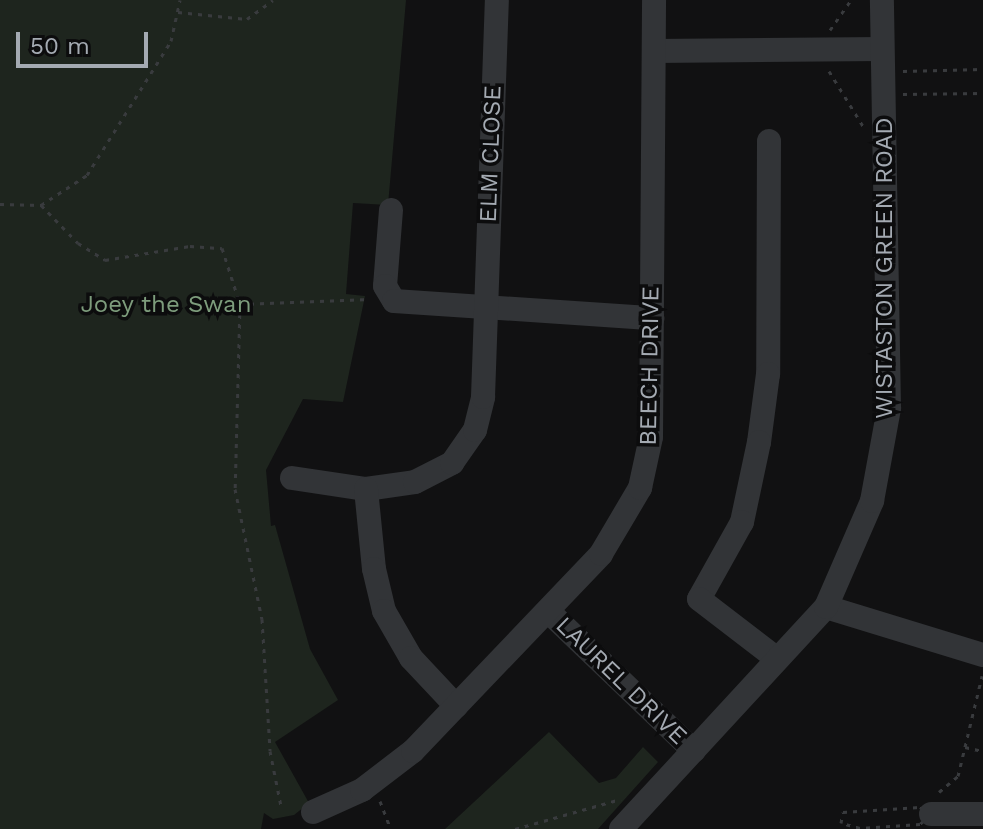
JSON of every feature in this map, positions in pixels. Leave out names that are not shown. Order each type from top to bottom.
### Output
[{"type":"street","name":"ELM CLOSE","points":[[292,478],[366,489],[425,478],[452,463],[464,448],[481,412],[497,0]]},
{"type":"street","points":[[654,0],[654,51],[824,50],[883,71]]},
{"type":"street","name":"WISTASTON GREEN ROAD","points":[[621,829],[826,607],[872,501],[886,434],[882,0]]},
{"type":"street","name":"BEECH DRIVE","points":[[313,812],[373,783],[456,706],[612,542],[645,475],[651,437],[654,51]]},
{"type":"street","points":[[769,141],[768,374],[759,442],[742,522],[699,599],[776,658]]},
{"type":"street","points":[[391,210],[385,286],[391,299],[652,318]]},
{"type":"street","points":[[366,489],[374,569],[384,611],[411,658],[456,706]]},
{"type":"street","points":[[826,607],[983,655]]},
{"type":"street","name":"LAUREL DRIVE","points":[[548,611],[694,751]]},
{"type":"street","points":[[926,811],[981,806]]},
{"type":"path","points":[[0,204],[41,205],[87,175],[171,41],[180,0]]},
{"type":"path","points":[[178,12],[247,19],[273,0]]},
{"type":"path","points":[[851,0],[825,39],[825,63],[870,136],[885,137]]},
{"type":"path","points":[[883,71],[983,69]]},
{"type":"path","points":[[883,71],[983,93]]},
{"type":"path","points":[[41,205],[78,243],[105,260],[190,246],[222,248],[240,304],[235,489],[262,619],[270,751],[281,806]]},
{"type":"path","points":[[240,304],[391,299]]},
{"type":"path","points":[[926,811],[843,812],[841,823],[860,828],[920,824],[926,811],[958,776],[983,676]]},
{"type":"path","points":[[965,747],[983,751]]},
{"type":"path","points":[[373,783],[391,829]]},
{"type":"path","points":[[515,829],[659,789]]},
{"type":"green space","name":"Joey the Swan","points":[[0,0],[406,0],[388,205],[353,203],[346,294],[365,296],[343,402],[303,399],[266,470],[271,526],[275,525],[310,649],[338,700],[275,742],[309,803],[294,815],[273,819],[264,813],[261,829],[0,829]]},
{"type":"green space","points":[[549,732],[599,783],[616,778],[643,747],[658,762],[598,829],[445,829]]}]
